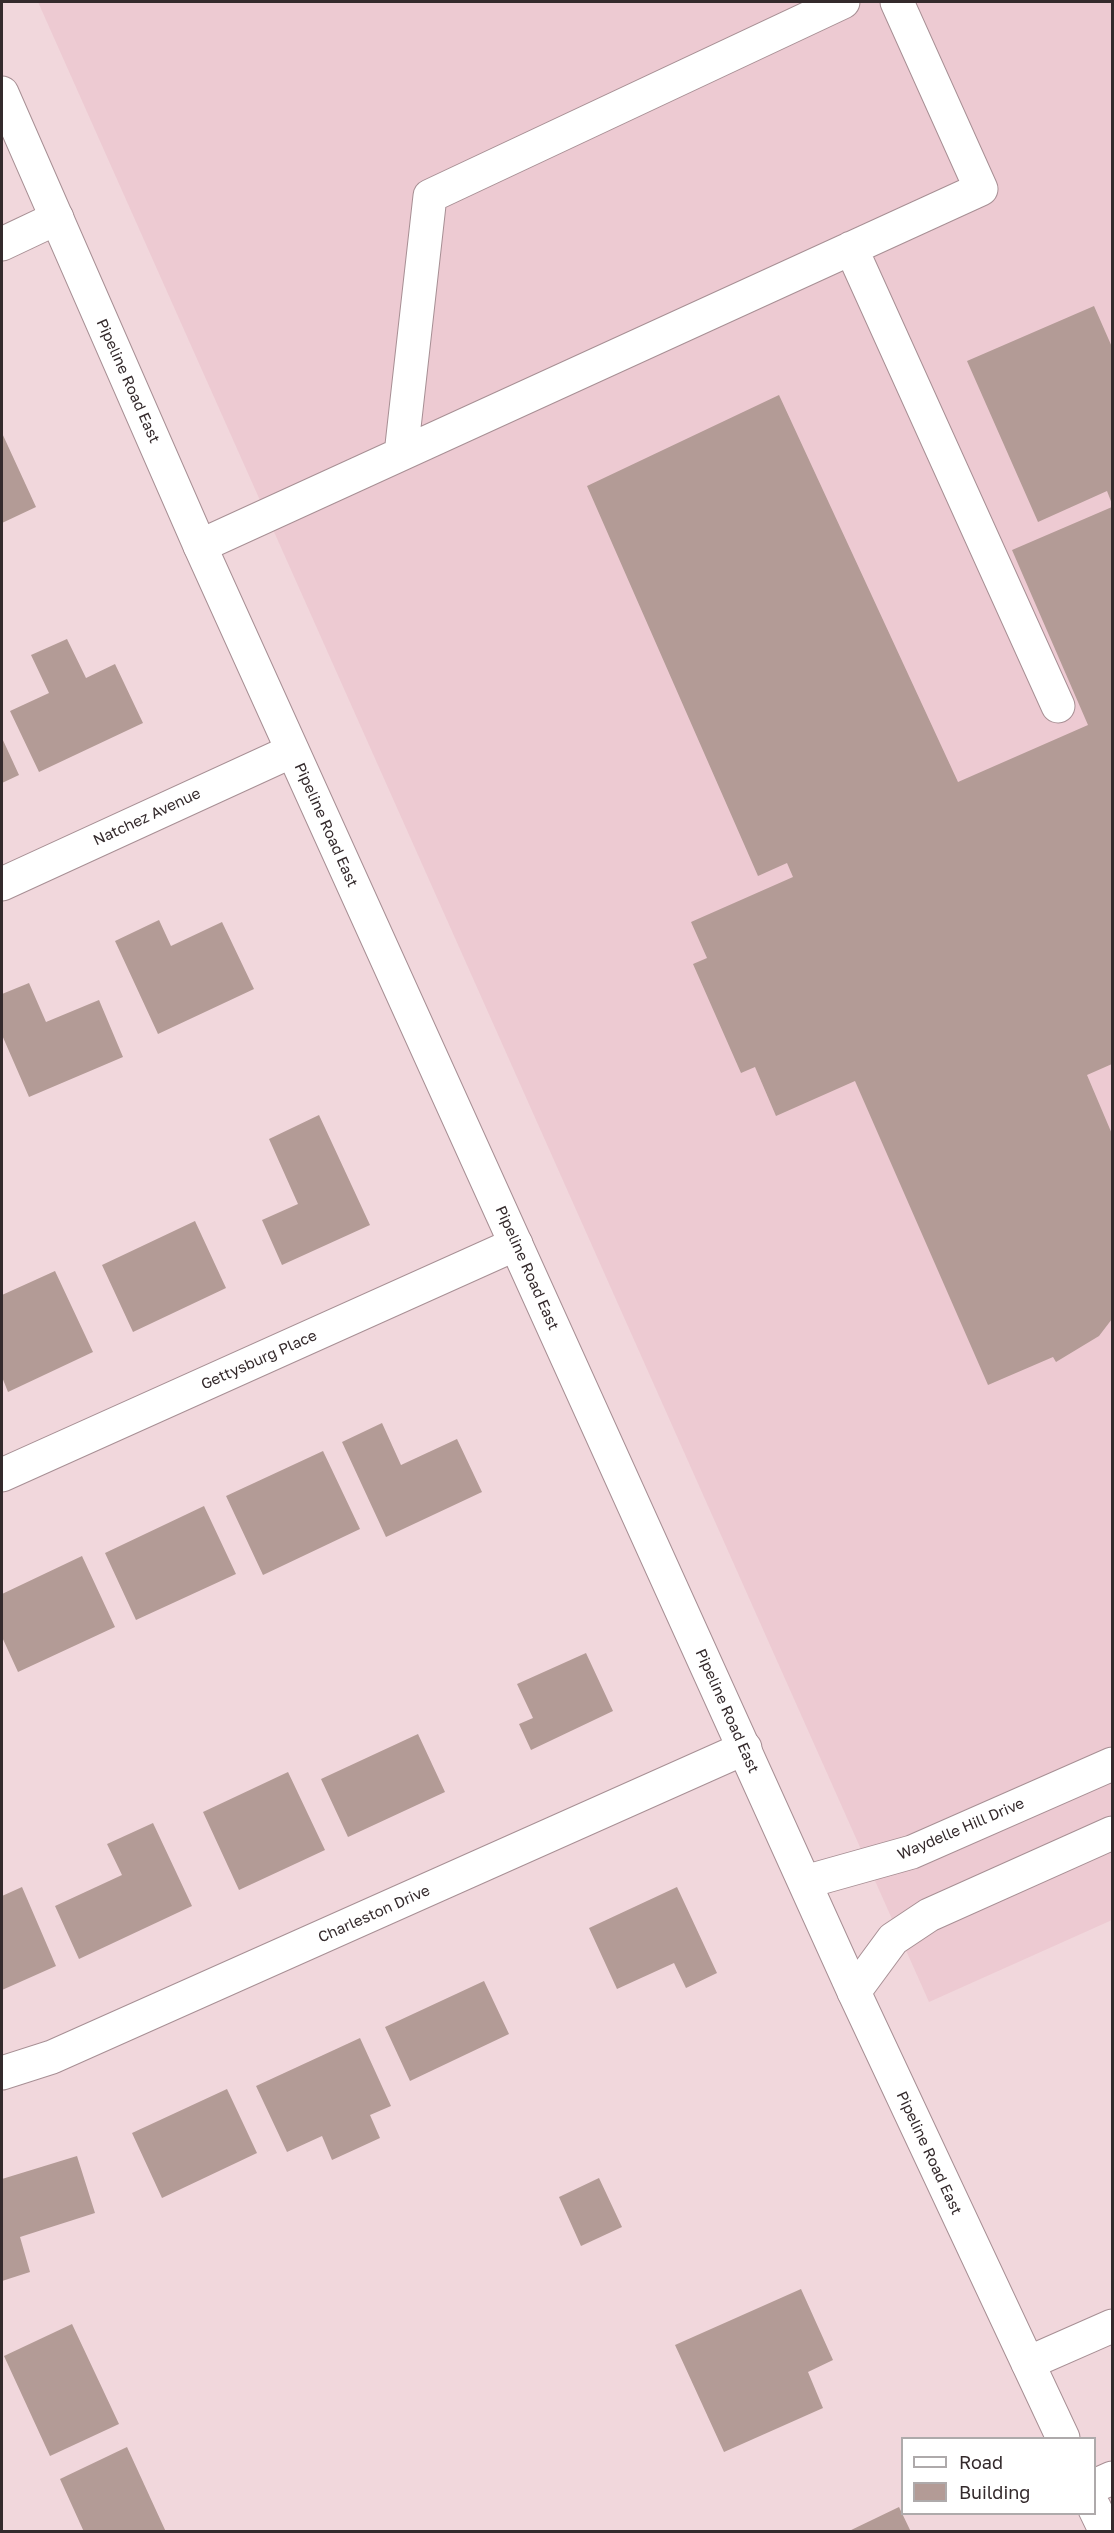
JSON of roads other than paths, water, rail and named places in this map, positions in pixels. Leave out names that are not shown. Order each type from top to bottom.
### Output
[{"type":"main road","points":[[401,454],[430,196],[843,2]]},
{"type":"main road","points":[[200,546],[981,189],[897,2]]},
{"type":"main road","name":"Pipeline Road East","points":[[2,93],[292,751],[854,1992],[1062,2437]]},
{"type":"main road","points":[[2,244],[57,218]]},
{"type":"main road","points":[[851,248],[1058,706]]},
{"type":"main road","name":"Natchez Avenue","points":[[2,884],[292,751]]},
{"type":"main road","name":"Gettysburg Place","points":[[2,1475],[516,1244]]},
{"type":"main road","name":"Charleston Drive","points":[[2,2073],[52,2057],[744,1748]]},
{"type":"main road","name":"Waydelle Hill Drive","points":[[806,1882],[912,1852],[1111,1760]]},
{"type":"main road","points":[[854,1992],[893,1939],[929,1915],[1113,1833]]},
{"type":"main road","points":[[1028,2363],[1113,2326]]},
{"type":"main road","points":[[1096,2486],[1113,2478]]},
{"type":"main road","points":[[1096,2509],[1106,2532]]}]
